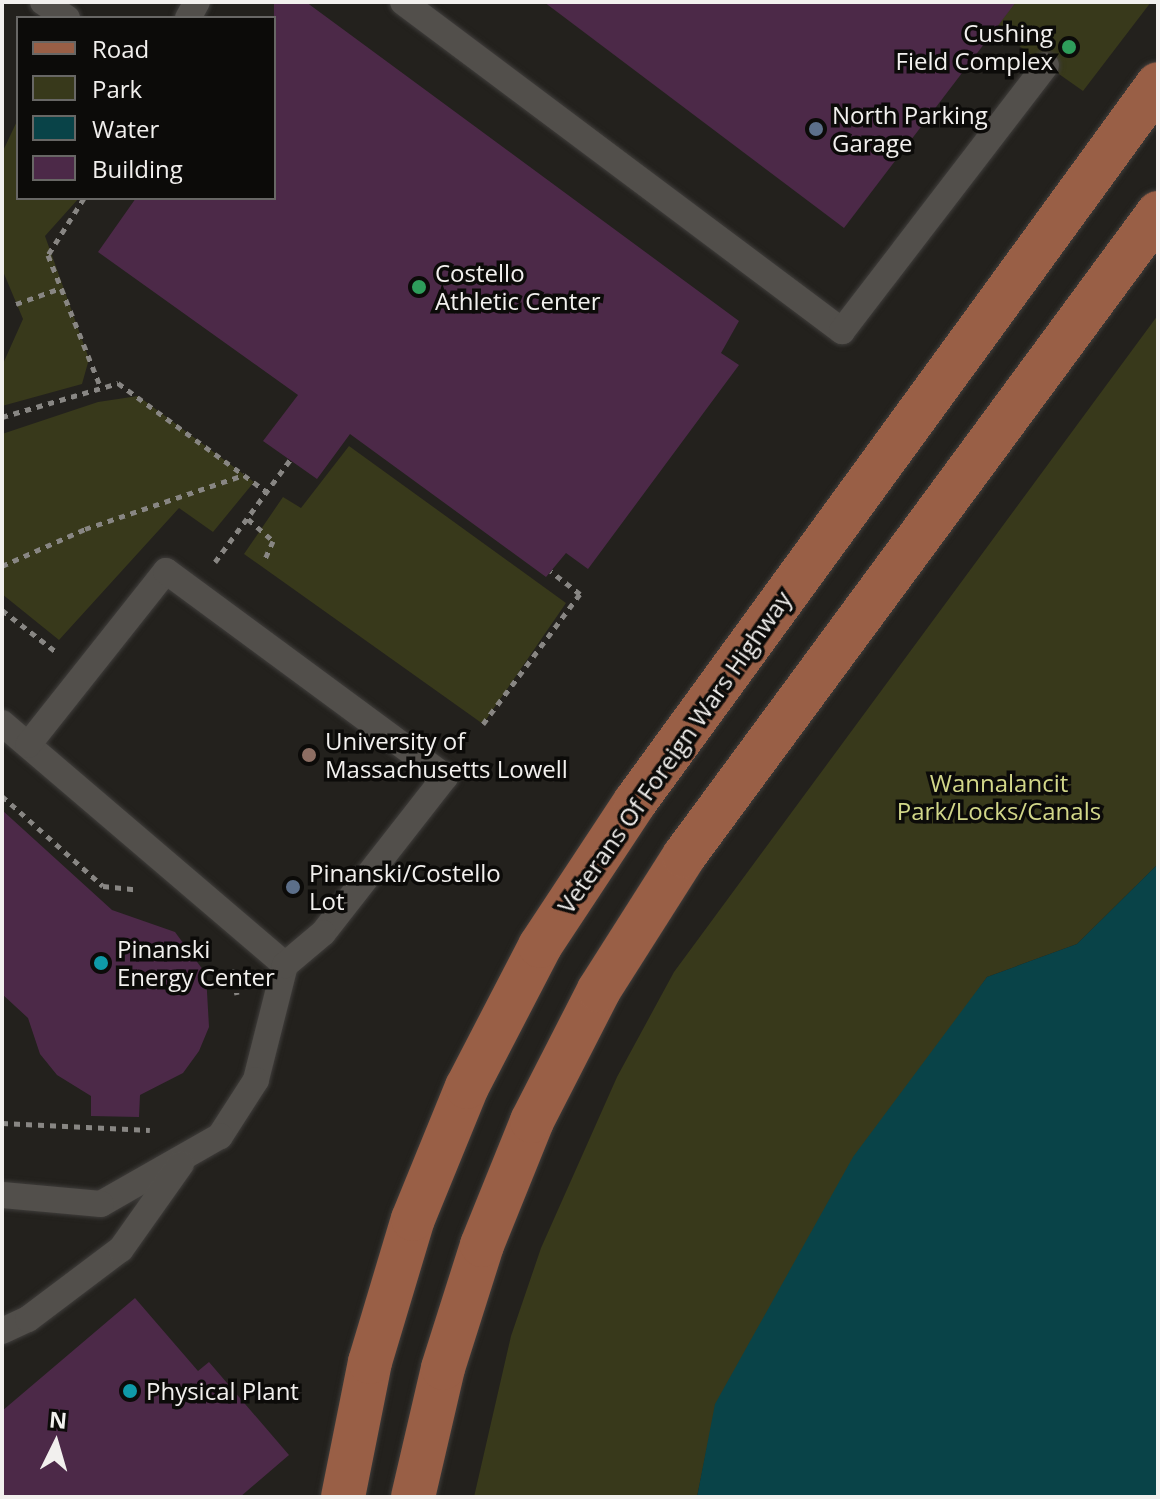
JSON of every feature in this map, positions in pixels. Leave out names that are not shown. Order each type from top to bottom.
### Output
[{"type":"main road","name":"Veterans Of Foreign Wars Highway","points":[[343,1497],[370,1362],[413,1219],[467,1087],[540,946],[635,802],[1158,84]]},
{"type":"main road","points":[[413,1497],[439,1380],[482,1245],[532,1121],[599,990],[684,856],[1158,213]]},
{"type":"lane","points":[[403,2],[842,331],[1046,65]]},
{"type":"lane","points":[[2,1195],[101,1204],[220,1136],[256,1080],[285,965],[323,933],[445,777],[166,571],[28,745]]},
{"type":"lane","points":[[2,723],[285,965]]},
{"type":"lane","points":[[2,1331],[28,1319],[121,1249],[187,1155]]},
{"type":"path","points":[[83,200],[48,255],[101,388]]},
{"type":"path","points":[[16,304],[61,288]]},
{"type":"path","points":[[2,417],[118,383],[267,492]]},
{"type":"path","points":[[194,591],[290,460]]},
{"type":"path","points":[[2,566],[85,529],[244,475]]},
{"type":"path","points":[[248,519],[273,541],[265,559]]},
{"type":"path","points":[[483,724],[580,594],[551,571]]},
{"type":"path","points":[[2,610],[83,676]]},
{"type":"path","points":[[2,796],[103,886],[152,892]]},
{"type":"path","points":[[227,955],[238,1011]]},
{"type":"path","points":[[2,1123],[161,1129]]},
{"type":"green space","name":"Cushing Field Complex","points":[[995,2],[1151,2],[1083,91],[995,29],[1008,12]]},
{"type":"green space","points":[[16,123],[16,200],[77,200],[45,236],[89,359],[82,384],[2,406],[2,366],[23,319],[2,269],[2,153]]},
{"type":"green space","name":"Wannalancit Park/Locks/Canals","points":[[1158,315],[1158,864],[1077,944],[987,977],[933,1054],[716,1404],[697,1497],[474,1497],[511,1336],[541,1248],[617,1077],[674,972]]},
{"type":"green space","points":[[138,396],[254,482],[213,532],[179,508],[59,640],[2,594],[2,434],[98,402]]},
{"type":"green space","points":[[349,446],[566,603],[483,724],[244,554],[283,497],[301,508]]},
{"type":"water","points":[[1158,864],[1158,1497],[697,1497],[715,1404],[853,1157],[987,977],[1077,944]]},
{"type":"building","name":"Costello Athletic Center","points":[[274,2],[306,2],[739,321],[721,353],[739,365],[588,569],[566,553],[546,577],[350,434],[317,479],[263,441],[298,395],[98,252],[135,200],[276,200]]},
{"type":"building","name":"North Parking Garage","points":[[544,2],[1016,2],[844,228]]},
{"type":"building","name":"Pinanski Energy Center","points":[[2,810],[112,910],[175,932],[206,974],[209,1027],[199,1051],[183,1073],[140,1095],[139,1117],[91,1116],[91,1096],[57,1075],[40,1054],[28,1018],[2,994]]},
{"type":"building","name":"Physical Plant","points":[[135,1298],[198,1371],[209,1362],[289,1455],[240,1497],[2,1497],[2,1411]]},
{"type":"place","name":"Cushing Field Complex","points":[[1069,47]]},
{"type":"place","name":"North Parking Garage","points":[[816,129]]},
{"type":"place","name":"Costello Athletic Center","points":[[419,287]]},
{"type":"place","name":"University of Massachusetts Lowell","points":[[309,755]]},
{"type":"place","name":"Pinanski/Costello Lot","points":[[293,887]]},
{"type":"place","name":"Pinanski Energy Center","points":[[101,963]]},
{"type":"place","name":"Physical Plant","points":[[130,1391]]}]
